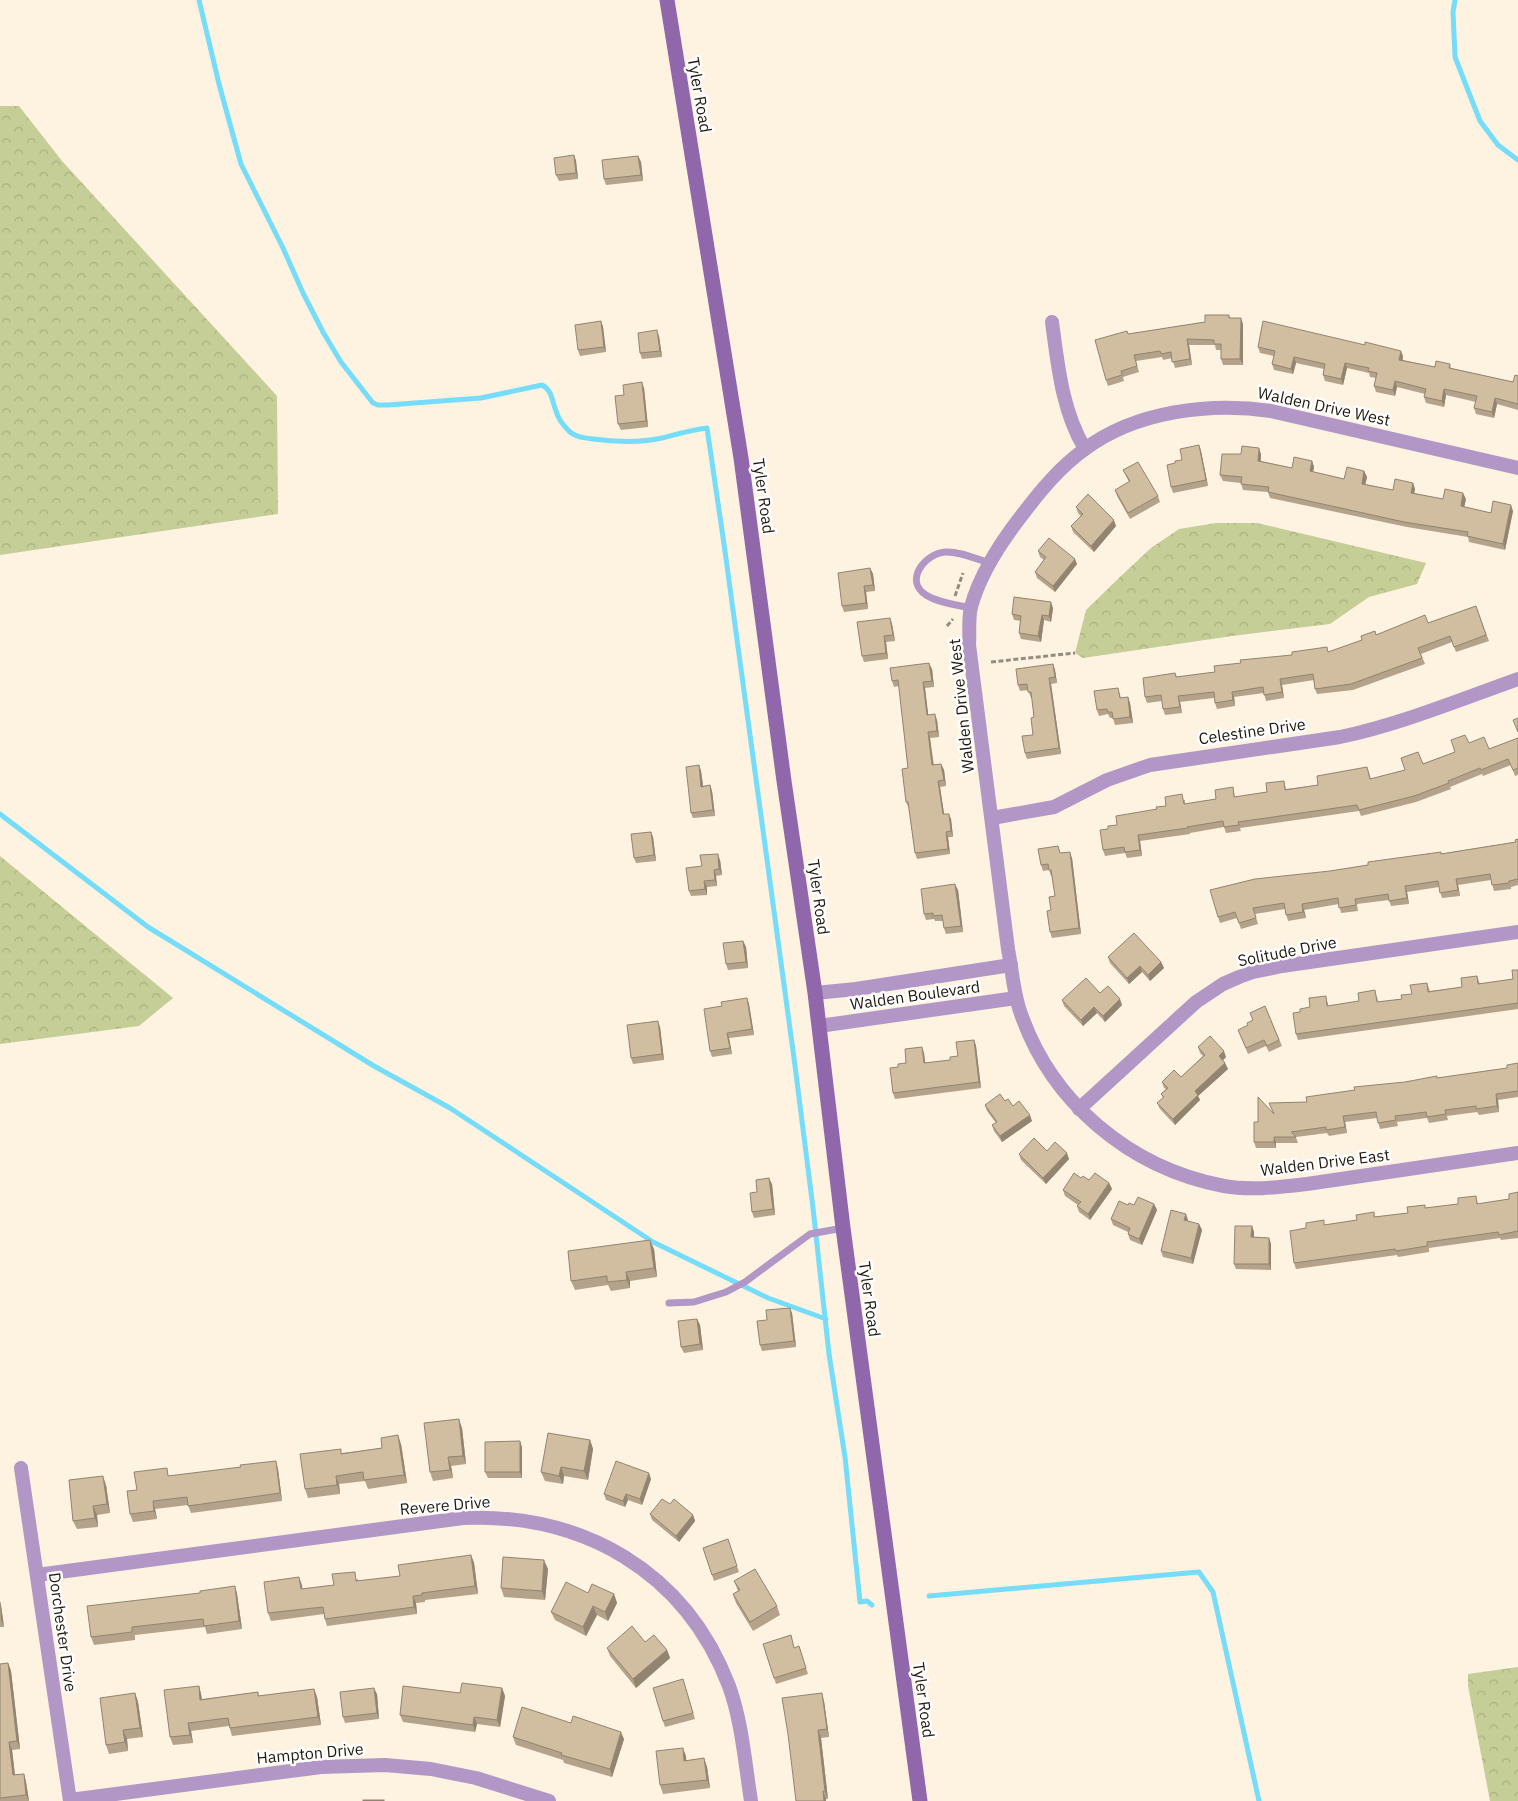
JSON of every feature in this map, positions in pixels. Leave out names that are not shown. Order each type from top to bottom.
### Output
[{"type":"street","name":"Tyler Road","points":[[666,0],[741,458],[784,781],[815,993],[843,1228],[920,1801]]},
{"type":"street","points":[[1052,322],[1058,369],[1066,405],[1077,436],[1085,449]]},
{"type":"street","name":"Walden Drive West","points":[[1011,965],[972,673],[969,645],[971,608],[1000,544],[1050,479],[1085,449],[1119,429],[1171,413],[1223,407],[1271,410],[1518,468]]},
{"type":"street","name":"Celestine Drive","points":[[992,818],[1054,807],[1107,780],[1150,764],[1340,737],[1373,729],[1518,679]]},
{"type":"street","name":"Solitude Drive","points":[[1079,1109],[1196,1002],[1238,976],[1282,966],[1518,932]]},
{"type":"street","name":"Walden Boulevard","points":[[815,993],[856,989],[1011,965]]},
{"type":"street","name":"Walden Drive East","points":[[1011,965],[1016,998],[1026,1026],[1045,1063],[1065,1093],[1094,1124],[1130,1150],[1180,1173],[1225,1186],[1256,1188],[1307,1184],[1518,1153]]},
{"type":"street","name":"Walden Boulevard","points":[[819,1026],[1016,998]]},
{"type":"street","name":"Dorchester Drive","points":[[22,1468],[70,1800]]},
{"type":"street","name":"Revere Drive","points":[[37,1575],[463,1518],[514,1518],[570,1531],[608,1547],[649,1574],[680,1603],[705,1637],[721,1668],[736,1707],[751,1801]]},
{"type":"street","name":"Hampton Drive","points":[[70,1800],[321,1767],[385,1764],[431,1769],[476,1778],[549,1801]]},
{"type":"lane","points":[[971,608],[925,594],[919,586],[916,576],[920,565],[931,556],[944,552],[955,553],[990,563]]},
{"type":"lane","points":[[669,1303],[694,1302],[726,1292],[745,1282],[810,1234],[843,1228]]},
{"type":"path","points":[[955,596],[963,573]]},
{"type":"path","points":[[948,626],[953,619]]},
{"type":"path","points":[[991,662],[1075,653]]},
{"type":"green space","points":[[0,106],[19,106],[62,161],[277,396],[278,514],[0,555]]},
{"type":"green space","points":[[1216,523],[1257,523],[1426,563],[1417,584],[1369,597],[1330,624],[1083,658],[1075,653],[1086,610],[1151,548],[1179,529]]},
{"type":"green space","points":[[0,856],[173,998],[139,1026],[0,1044]]},
{"type":"green space","points":[[1518,1667],[1518,1801],[1490,1801],[1468,1686],[1468,1674]]},
{"type":"building","points":[[574,155],[576,173],[556,175],[554,158]]},
{"type":"building","points":[[638,156],[641,175],[604,179],[602,160]]},
{"type":"building","points":[[1205,315],[1229,315],[1229,318],[1241,318],[1240,359],[1221,359],[1221,344],[1214,344],[1214,340],[1187,339],[1190,359],[1172,362],[1171,352],[1161,354],[1160,351],[1134,355],[1137,366],[1121,371],[1122,375],[1106,380],[1095,340],[1127,331],[1128,334],[1205,322]]},
{"type":"building","points":[[601,321],[604,347],[578,350],[575,325]]},
{"type":"building","points":[[1263,321],[1365,345],[1365,342],[1401,351],[1399,360],[1435,367],[1436,361],[1450,364],[1449,368],[1513,382],[1515,375],[1518,376],[1518,404],[1495,398],[1492,412],[1474,408],[1477,396],[1444,389],[1442,401],[1424,397],[1426,389],[1395,381],[1393,390],[1374,386],[1377,373],[1368,371],[1369,368],[1345,363],[1341,379],[1323,375],[1325,364],[1294,357],[1291,369],[1272,364],[1275,351],[1258,347]]},
{"type":"building","points":[[657,330],[660,351],[640,353],[638,333]]},
{"type":"building","points":[[642,382],[646,421],[618,424],[615,396],[624,395],[623,385]]},
{"type":"building","points":[[1199,445],[1206,480],[1171,487],[1167,465],[1182,460],[1180,449]]},
{"type":"building","points":[[1242,446],[1259,448],[1258,461],[1292,468],[1294,457],[1312,461],[1310,471],[1344,479],[1347,467],[1364,471],[1362,484],[1393,490],[1395,479],[1413,483],[1411,493],[1443,499],[1445,489],[1463,493],[1461,506],[1491,513],[1493,501],[1511,505],[1503,544],[1467,536],[1468,532],[1404,522],[1268,492],[1269,487],[1241,484],[1242,477],[1220,475],[1222,454],[1241,454]]},
{"type":"building","points":[[1138,462],[1158,496],[1128,513],[1115,490],[1130,481],[1123,470]]},
{"type":"building","points":[[1088,494],[1114,520],[1091,546],[1071,526],[1083,514],[1076,507]]},
{"type":"building","points":[[1049,538],[1075,559],[1053,586],[1035,572],[1046,557],[1038,551]]},
{"type":"building","points":[[870,568],[873,585],[864,586],[866,603],[842,606],[838,573]]},
{"type":"building","points":[[1014,597],[1051,602],[1049,616],[1042,615],[1038,636],[1019,633],[1021,616],[1012,614]]},
{"type":"building","points":[[1476,606],[1486,635],[1454,647],[1450,636],[1418,648],[1422,658],[1351,684],[1315,689],[1313,674],[1280,679],[1282,692],[1264,695],[1263,687],[1232,692],[1233,700],[1215,703],[1214,692],[1178,696],[1180,707],[1163,709],[1161,695],[1145,697],[1143,678],[1175,673],[1176,677],[1215,672],[1214,666],[1241,663],[1240,660],[1292,655],[1292,652],[1327,647],[1328,652],[1362,640],[1361,636],[1375,631],[1376,635],[1425,615],[1428,623]]},
{"type":"building","points":[[890,618],[893,635],[884,636],[886,653],[862,656],[857,622]]},
{"type":"building","points":[[929,663],[932,681],[923,682],[927,715],[935,714],[937,731],[928,732],[932,765],[941,764],[944,780],[938,781],[943,814],[949,814],[951,831],[946,832],[948,849],[915,853],[902,769],[908,768],[898,680],[892,681],[890,668]]},
{"type":"building","points":[[1053,664],[1055,677],[1049,678],[1059,748],[1025,753],[1022,736],[1033,735],[1031,718],[1034,717],[1031,692],[1028,692],[1027,684],[1018,685],[1016,669]]},
{"type":"building","points":[[1118,688],[1120,698],[1128,697],[1130,717],[1113,719],[1112,712],[1108,712],[1107,709],[1097,710],[1094,691]]},
{"type":"building","points":[[1518,718],[1518,732],[1513,720]]},
{"type":"building","points":[[1465,735],[1469,743],[1484,737],[1489,749],[1518,738],[1518,768],[1513,770],[1508,759],[1481,770],[1480,768],[1448,781],[1449,783],[1414,796],[1359,810],[1357,805],[1238,822],[1239,825],[1224,827],[1223,821],[1138,835],[1140,850],[1125,852],[1124,847],[1103,850],[1100,830],[1108,829],[1108,826],[1117,825],[1116,816],[1166,806],[1165,797],[1182,794],[1184,804],[1216,799],[1215,790],[1233,787],[1234,797],[1267,792],[1266,783],[1284,781],[1285,790],[1318,785],[1317,776],[1367,767],[1370,779],[1405,770],[1401,758],[1418,752],[1423,764],[1455,752],[1451,740]]},
{"type":"building","points":[[699,765],[701,787],[710,785],[713,810],[691,813],[686,767]]},
{"type":"building","points":[[651,832],[654,855],[634,858],[631,834]]},
{"type":"building","points":[[1518,839],[1518,879],[1509,881],[1509,883],[1492,885],[1490,874],[1456,879],[1458,890],[1440,893],[1438,881],[1405,886],[1407,898],[1389,901],[1388,894],[1355,899],[1356,905],[1339,908],[1338,898],[1302,904],[1303,912],[1286,915],[1284,903],[1253,908],[1256,918],[1239,923],[1235,912],[1218,917],[1210,890],[1255,879],[1330,871],[1368,865],[1368,862],[1441,852],[1441,854],[1516,842],[1515,840]]},
{"type":"building","points":[[1058,846],[1060,853],[1070,852],[1079,928],[1050,932],[1047,911],[1051,910],[1049,897],[1055,896],[1051,870],[1049,870],[1048,864],[1041,865],[1038,849]]},
{"type":"building","points":[[718,854],[719,869],[714,870],[715,880],[704,881],[705,889],[689,891],[686,868],[702,866],[700,855]]},
{"type":"building","points":[[955,884],[961,926],[944,928],[942,915],[924,914],[921,889]]},
{"type":"building","points":[[1134,933],[1161,962],[1148,975],[1140,966],[1127,978],[1108,957]]},
{"type":"building","points":[[743,941],[746,962],[726,964],[723,943]]},
{"type":"building","points":[[1512,970],[1518,970],[1518,1003],[1296,1034],[1293,1013],[1310,1007],[1309,998],[1326,996],[1327,1006],[1359,1001],[1358,993],[1375,990],[1377,1002],[1402,999],[1401,995],[1412,994],[1410,985],[1427,983],[1428,992],[1462,987],[1461,978],[1477,976],[1478,984],[1513,979]]},
{"type":"building","points":[[1086,978],[1100,993],[1108,986],[1120,999],[1103,1016],[1094,1007],[1081,1020],[1062,1000]]},
{"type":"building","points":[[747,998],[752,1029],[727,1033],[730,1048],[710,1051],[704,1009],[722,1006],[721,1002]]},
{"type":"building","points":[[1265,1006],[1279,1040],[1267,1046],[1264,1040],[1246,1048],[1238,1030],[1253,1020],[1250,1013]]},
{"type":"building","points":[[658,1021],[662,1054],[631,1058],[627,1025]]},
{"type":"building","points":[[1210,1036],[1224,1051],[1219,1056],[1225,1063],[1195,1091],[1198,1095],[1173,1119],[1157,1103],[1164,1097],[1161,1094],[1168,1088],[1162,1082],[1174,1070],[1181,1077],[1205,1055],[1198,1047]]},
{"type":"building","points":[[974,1040],[979,1082],[893,1093],[890,1068],[906,1063],[905,1049],[922,1047],[924,1063],[950,1060],[950,1057],[958,1056],[956,1042]]},
{"type":"building","points":[[1518,1063],[1518,1091],[1496,1094],[1497,1106],[1476,1109],[1476,1106],[1445,1110],[1446,1114],[1427,1117],[1426,1112],[1395,1116],[1396,1120],[1378,1123],[1376,1112],[1343,1116],[1345,1127],[1326,1130],[1326,1127],[1291,1132],[1296,1137],[1274,1137],[1274,1142],[1254,1142],[1254,1122],[1258,1122],[1258,1097],[1274,1114],[1269,1103],[1307,1102],[1306,1097],[1355,1090],[1354,1087],[1507,1068],[1507,1065]]},
{"type":"building","points":[[1000,1094],[1005,1101],[1008,1099],[1013,1106],[1019,1101],[1030,1115],[1000,1136],[992,1125],[997,1122],[985,1105]]},
{"type":"building","points":[[1034,1138],[1047,1151],[1055,1142],[1067,1153],[1043,1178],[1019,1154]]},
{"type":"building","points":[[1074,1173],[1081,1178],[1083,1176],[1089,1180],[1095,1173],[1109,1183],[1088,1214],[1077,1206],[1081,1202],[1063,1190]]},
{"type":"building","points":[[769,1178],[773,1209],[752,1212],[750,1193],[757,1192],[756,1180]]},
{"type":"building","points":[[1518,1192],[1518,1231],[1499,1235],[1498,1232],[1427,1242],[1427,1246],[1396,1251],[1395,1249],[1294,1263],[1290,1231],[1306,1228],[1306,1223],[1324,1220],[1324,1225],[1357,1220],[1356,1215],[1374,1212],[1374,1217],[1408,1213],[1407,1207],[1425,1205],[1425,1208],[1458,1204],[1458,1198],[1476,1196],[1477,1204],[1509,1199],[1509,1194]]},
{"type":"building","points":[[1138,1197],[1154,1204],[1139,1239],[1128,1234],[1130,1228],[1111,1219],[1119,1201],[1128,1205],[1129,1203],[1134,1205]]},
{"type":"building","points":[[1171,1210],[1186,1214],[1184,1220],[1199,1224],[1191,1258],[1161,1251]]},
{"type":"building","points":[[1235,1226],[1252,1226],[1251,1237],[1269,1238],[1269,1264],[1234,1264]]},
{"type":"building","points":[[650,1240],[654,1268],[626,1272],[627,1280],[607,1282],[607,1276],[571,1281],[568,1251]]},
{"type":"building","points":[[790,1308],[794,1341],[760,1345],[757,1321],[767,1320],[766,1310]]},
{"type":"building","points":[[697,1319],[700,1344],[681,1347],[678,1321]]},
{"type":"building","points":[[459,1419],[463,1456],[448,1457],[450,1470],[430,1472],[424,1423]]},
{"type":"building","points":[[548,1433],[590,1440],[584,1471],[561,1467],[559,1476],[541,1472]]},
{"type":"building","points":[[398,1435],[404,1475],[364,1480],[363,1472],[336,1476],[337,1485],[305,1489],[300,1454],[341,1449],[341,1454],[382,1448],[381,1438]]},
{"type":"building","points":[[520,1441],[520,1472],[485,1472],[485,1442]]},
{"type":"building","points":[[276,1461],[280,1493],[188,1506],[187,1497],[153,1501],[154,1511],[130,1514],[127,1491],[137,1490],[134,1472],[167,1468],[168,1476]]},
{"type":"building","points":[[616,1461],[649,1473],[640,1499],[626,1494],[623,1501],[604,1494]]},
{"type":"building","points":[[103,1476],[107,1504],[93,1506],[95,1518],[73,1521],[69,1480]]},
{"type":"building","points":[[662,1499],[670,1504],[674,1499],[693,1515],[676,1536],[650,1514]]},
{"type":"building","points":[[728,1539],[737,1566],[712,1575],[703,1548]]},
{"type":"building","points":[[471,1555],[475,1586],[422,1593],[422,1595],[413,1596],[414,1607],[325,1619],[323,1607],[268,1613],[264,1582],[299,1577],[301,1589],[334,1585],[332,1574],[355,1572],[356,1581],[400,1576],[398,1565]]},
{"type":"building","points":[[503,1557],[544,1560],[542,1591],[501,1588]]},
{"type":"building","points":[[755,1569],[777,1606],[750,1622],[733,1594],[740,1590],[734,1581]]},
{"type":"building","points":[[566,1582],[588,1593],[592,1584],[614,1594],[605,1612],[593,1606],[583,1627],[551,1612]]},
{"type":"building","points":[[235,1586],[239,1621],[204,1626],[203,1619],[132,1627],[132,1632],[91,1637],[87,1606],[200,1593],[200,1591]]},
{"type":"building","points":[[632,1626],[645,1642],[654,1635],[667,1650],[633,1679],[607,1648]]},
{"type":"building","points":[[791,1635],[794,1648],[799,1646],[806,1668],[774,1678],[763,1644]]},
{"type":"building","points":[[8,1663],[17,1741],[9,1742],[13,1775],[24,1774],[26,1795],[0,1798],[0,1664]]},
{"type":"building","points":[[683,1679],[693,1713],[663,1721],[653,1688]]},
{"type":"building","points":[[462,1683],[502,1688],[497,1720],[474,1717],[473,1725],[400,1715],[403,1686],[460,1693]]},
{"type":"building","points":[[199,1686],[200,1700],[258,1692],[258,1696],[314,1689],[318,1717],[230,1728],[228,1718],[188,1723],[190,1735],[170,1737],[164,1690]]},
{"type":"building","points":[[374,1688],[377,1713],[343,1717],[340,1692]]},
{"type":"building","points":[[135,1693],[140,1728],[123,1730],[125,1742],[106,1745],[100,1698]]},
{"type":"building","points":[[822,1693],[827,1729],[818,1730],[825,1791],[823,1791],[824,1801],[796,1801],[782,1698]]},
{"type":"building","points":[[522,1707],[571,1723],[573,1716],[621,1732],[610,1769],[561,1755],[562,1753],[513,1737]]},
{"type":"building","points":[[683,1748],[684,1761],[704,1758],[707,1780],[660,1785],[656,1751]]},
{"type":"building","points":[[384,1800],[384,1801],[363,1801]]},
{"type":"waterway","points":[[199,0],[241,164],[323,332],[341,362],[373,403],[388,405],[481,398],[542,385],[550,393],[559,419],[570,432],[579,437],[610,441],[653,440],[707,428],[794,1058],[829,1354],[845,1457],[860,1602],[867,1601],[872,1605]]},
{"type":"waterway","points":[[1455,0],[1453,12],[1455,57],[1480,121],[1498,145],[1518,160]]},
{"type":"waterway","points":[[0,814],[148,927],[374,1066],[450,1108],[653,1242],[768,1298],[826,1319]]},
{"type":"waterway","points":[[929,1596],[1199,1572],[1213,1592],[1259,1801]]}]
